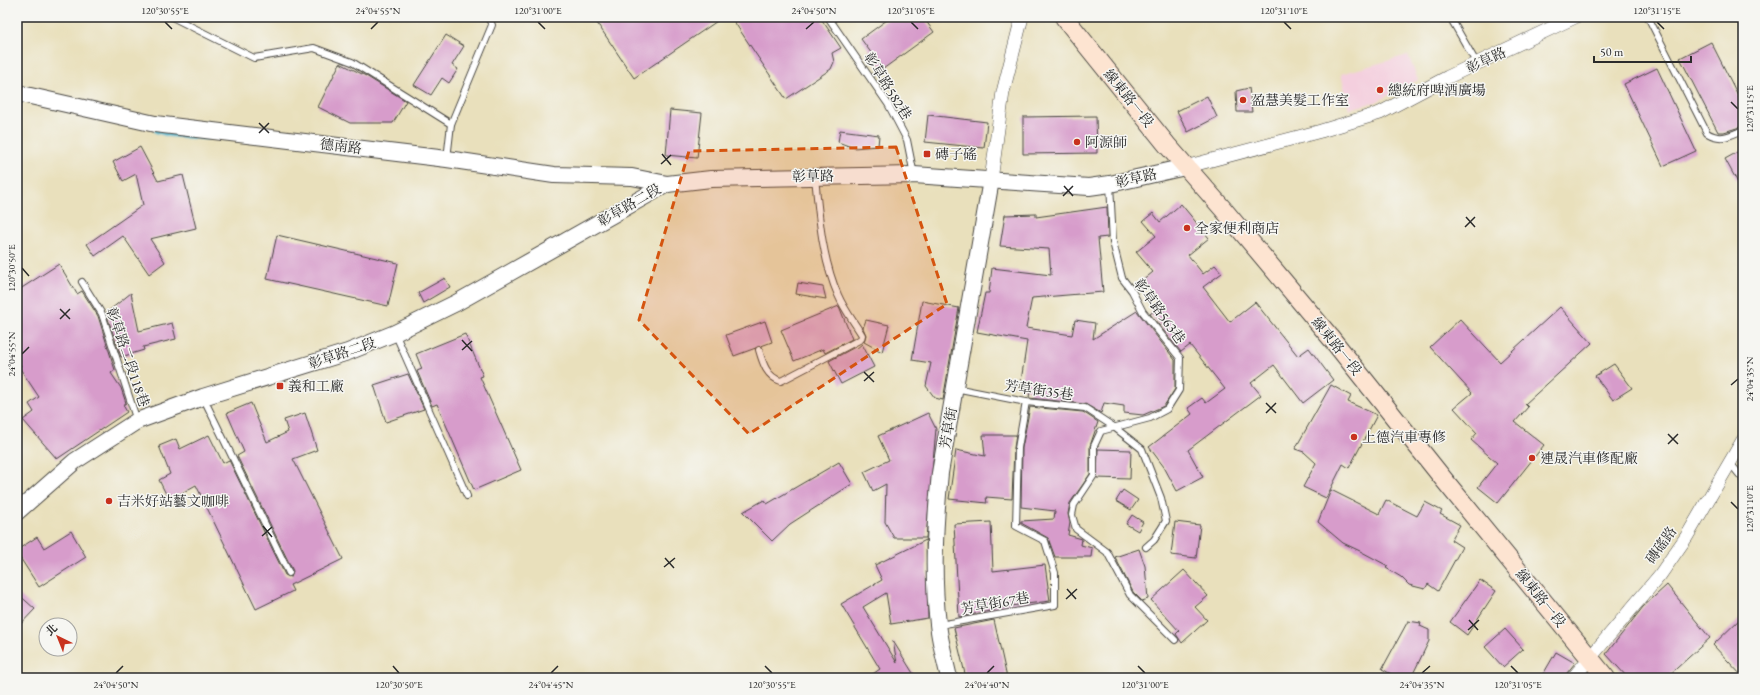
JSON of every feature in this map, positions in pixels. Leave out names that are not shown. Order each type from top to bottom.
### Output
[{"type":"main road","name":"線東路一段","points":[[1064,17],[1185,167],[1223,209],[1331,338],[1445,481],[1606,678]]},
{"type":"street","points":[[990,180],[1003,92],[1022,17]]},
{"type":"street","name":"彰草路","points":[[667,184],[711,179],[914,175],[1089,187],[1110,184],[1185,167],[1320,131],[1380,113],[1575,17]]},
{"type":"street","name":"德南路","points":[[17,93],[155,124],[447,159],[554,175],[632,177],[667,184]]},
{"type":"street","name":"芳草街","points":[[949,678],[938,625],[934,565],[936,511],[940,473],[990,180]]},
{"type":"street","name":"彰草路二段","points":[[17,512],[75,461],[137,421],[202,397],[348,352],[395,333],[456,304],[667,184]]},
{"type":"street","name":"磚磘路","points":[[1573,678],[1589,657],[1636,605],[1660,575],[1687,536],[1743,440]]},
{"type":"lane","points":[[172,17],[254,58],[314,48],[352,62],[451,124]]},
{"type":"lane","points":[[447,159],[451,124],[492,25],[488,17]]},
{"type":"lane","name":"彰草路582巷","points":[[828,17],[888,104],[907,140],[914,175]]},
{"type":"lane","points":[[1450,17],[1477,64]]},
{"type":"lane","points":[[1648,17],[1707,133],[1715,138],[1726,138],[1743,130]]},
{"type":"lane","points":[[759,350],[763,365],[769,374],[781,381],[861,339],[862,335],[839,297],[829,272],[821,232],[815,176]]},
{"type":"lane","name":"彰草路563巷","points":[[1110,184],[1113,242],[1122,278],[1132,291],[1143,312],[1180,358],[1179,390],[1167,409],[1150,418],[1101,431],[1094,446],[1094,474],[1074,505],[1072,515],[1076,529],[1107,552],[1130,595],[1175,640]]},
{"type":"lane","name":"彰草路二段118巷","points":[[82,282],[102,314],[137,421]]},
{"type":"lane","points":[[395,333],[467,496]]},
{"type":"lane","name":"芳草街35巷","points":[[955,388],[1026,402],[1085,408],[1114,427],[1142,449],[1161,498],[1166,521],[1154,540],[1146,547]]},
{"type":"lane","points":[[202,397],[289,573]]},
{"type":"lane","name":"芳草街67巷","points":[[938,625],[1055,604],[1055,573],[1045,541],[1016,526],[1018,448],[1026,402]]},
{"type":"lane","points":[[1730,463],[1743,479]]},
{"type":"highlighted area","points":[[896,147],[947,304],[749,434],[639,320],[689,151]]},
{"type":"shaded area","points":[[1408,55],[1418,80],[1376,102],[1349,109],[1341,74]]},
{"type":"building","points":[[593,17],[723,17],[634,78]]},
{"type":"building","points":[[731,17],[820,17],[841,48],[832,53],[834,62],[831,69],[786,99]]},
{"type":"building","points":[[891,17],[923,17],[934,32],[883,69],[861,39]]},
{"type":"building","points":[[446,35],[464,46],[452,65],[458,69],[449,83],[442,78],[431,95],[414,85]]},
{"type":"building","points":[[1711,42],[1743,105],[1743,126],[1724,132],[1718,132],[1680,58]]},
{"type":"building","points":[[340,63],[366,76],[406,101],[393,123],[350,123],[318,107]]},
{"type":"building","points":[[1657,68],[1696,151],[1663,166],[1624,84]]},
{"type":"building","points":[[1249,88],[1252,112],[1237,112],[1236,91]]},
{"type":"building","points":[[1207,96],[1217,117],[1188,132],[1177,111]]},
{"type":"building","points":[[670,110],[702,113],[697,158],[666,155]]},
{"type":"building","points":[[928,115],[987,122],[984,148],[925,142]]},
{"type":"building","points":[[1096,116],[1097,153],[1023,154],[1023,117]]},
{"type":"building","points":[[840,130],[879,135],[878,146],[854,148],[838,142]]},
{"type":"building","points":[[140,147],[158,181],[183,175],[196,228],[150,239],[165,262],[149,274],[123,236],[95,256],[87,244],[143,205],[136,174],[123,181],[113,162]]},
{"type":"building","points":[[1743,149],[1743,192],[1725,159]]},
{"type":"building","points":[[1181,204],[1209,238],[1188,255],[1203,274],[1215,265],[1222,273],[1203,287],[1230,322],[1255,302],[1298,356],[1309,348],[1333,380],[1303,403],[1274,365],[1251,383],[1261,395],[1188,450],[1203,477],[1177,491],[1164,467],[1149,447],[1192,414],[1188,408],[1202,398],[1206,403],[1225,389],[1190,345],[1181,352],[1150,314],[1162,305],[1142,281],[1153,272],[1136,252],[1156,236],[1143,221],[1153,213],[1160,222]]},
{"type":"building","points":[[1107,207],[1108,237],[1098,238],[1103,292],[1032,298],[1026,328],[1072,335],[1075,320],[1095,323],[1093,339],[1137,311],[1175,360],[1175,389],[1164,406],[1143,415],[1124,413],[1124,406],[1104,403],[1101,413],[1085,404],[1029,398],[1030,390],[1020,388],[1027,341],[977,332],[985,293],[989,293],[992,268],[1051,275],[1049,249],[1000,246],[1005,215],[1036,214],[1036,217]]},
{"type":"building","points":[[277,235],[398,263],[388,306],[267,279]]},
{"type":"building","points":[[59,264],[77,294],[82,291],[98,316],[115,370],[111,373],[121,388],[126,403],[123,405],[127,412],[57,459],[23,420],[34,412],[29,404],[39,397],[19,367],[21,366],[17,359],[17,291]]},
{"type":"building","points":[[445,278],[450,287],[423,303],[418,293]]},
{"type":"building","points":[[798,283],[823,287],[826,299],[796,294]]},
{"type":"building","points":[[131,293],[139,331],[172,323],[176,339],[143,347],[144,350],[121,357],[106,313]]},
{"type":"building","points":[[922,301],[959,308],[943,400],[935,398],[926,386],[931,363],[912,360]]},
{"type":"building","points":[[839,306],[852,339],[825,353],[823,349],[794,361],[781,330]]},
{"type":"building","points":[[1560,307],[1592,343],[1525,404],[1528,407],[1515,422],[1544,445],[1498,503],[1478,487],[1497,463],[1471,440],[1477,433],[1454,408],[1472,393],[1430,347],[1460,319],[1500,362]]},
{"type":"building","points":[[866,320],[889,325],[882,352],[864,342],[866,335],[863,328]]},
{"type":"building","points":[[765,321],[772,342],[734,356],[726,335]]},
{"type":"building","points":[[465,334],[483,376],[480,377],[521,470],[474,490],[437,404],[432,406],[417,371],[422,369],[416,354]]},
{"type":"building","points":[[862,344],[874,367],[841,384],[829,361],[855,347],[856,349]]},
{"type":"building","points":[[1614,364],[1632,388],[1613,400],[1595,376]]},
{"type":"building","points":[[408,374],[424,409],[386,422],[374,385]]},
{"type":"building","points":[[1331,385],[1351,396],[1348,402],[1377,415],[1349,468],[1343,464],[1326,498],[1303,487],[1316,463],[1304,452],[1295,449]]},
{"type":"building","points":[[251,403],[267,442],[288,432],[284,420],[305,413],[317,450],[293,459],[343,559],[290,585],[293,591],[256,609],[196,485],[169,500],[159,480],[170,474],[159,446],[176,439],[180,449],[209,435],[223,463],[229,460],[285,575],[291,577],[293,571],[237,456],[244,452],[227,413]]},
{"type":"building","points":[[1030,407],[1083,412],[1098,422],[1090,446],[1090,474],[1070,503],[1068,514],[1070,523],[1068,535],[1082,539],[1081,545],[1092,548],[1091,557],[1055,557],[1048,538],[1021,523],[1021,521],[1054,519],[1055,511],[1021,507],[1022,448]]},
{"type":"building","points":[[928,413],[936,429],[926,538],[894,538],[885,522],[886,484],[873,491],[864,472],[889,460],[878,436]]},
{"type":"building","points":[[983,435],[1016,435],[1012,499],[986,497],[987,503],[949,499],[956,450],[985,456]]},
{"type":"building","points":[[1098,449],[1131,450],[1130,479],[1097,478]]},
{"type":"building","points":[[839,462],[852,484],[790,524],[772,541],[743,512],[764,500],[767,504]]},
{"type":"building","points":[[1123,490],[1138,500],[1131,510],[1116,501]]},
{"type":"building","points":[[1331,490],[1379,514],[1386,500],[1417,516],[1425,502],[1442,511],[1440,514],[1460,525],[1451,540],[1462,547],[1438,591],[1428,584],[1425,589],[1409,585],[1401,577],[1386,568],[1388,566],[1343,543],[1318,522]]},
{"type":"building","points":[[1132,515],[1143,522],[1138,531],[1126,524]]},
{"type":"building","points":[[991,522],[993,571],[1045,565],[1050,601],[995,608],[995,610],[959,617],[954,524]]},
{"type":"building","points":[[1175,522],[1200,525],[1196,558],[1171,555]]},
{"type":"building","points":[[71,531],[86,557],[39,587],[17,553],[17,550],[37,537],[44,548]]},
{"type":"building","points":[[926,540],[928,618],[891,624],[886,593],[863,607],[897,663],[893,641],[916,678],[867,678],[880,669],[841,604],[882,580],[875,565]]},
{"type":"building","points":[[1139,549],[1145,566],[1148,599],[1142,601],[1133,592],[1115,557]]},
{"type":"building","points":[[1184,570],[1208,596],[1195,607],[1207,620],[1182,643],[1176,634],[1179,631],[1151,600]]},
{"type":"building","points":[[1480,580],[1496,591],[1467,635],[1450,622]]},
{"type":"building","points":[[1667,585],[1710,638],[1666,678],[1628,678],[1606,654],[1643,607]]},
{"type":"building","points":[[17,593],[35,609],[17,628]]},
{"type":"building","points":[[1743,616],[1743,677],[1713,645]]},
{"type":"building","points":[[994,620],[1007,678],[966,678],[954,628]]},
{"type":"building","points":[[1408,621],[1421,623],[1420,626],[1429,630],[1429,641],[1411,678],[1398,678],[1382,669]]},
{"type":"building","points":[[1505,629],[1523,649],[1503,667],[1485,647]]},
{"type":"building","points":[[1556,652],[1575,663],[1565,678],[1541,678]]},
{"type":"waterway","points":[[156,131],[169,135],[207,138]]},
{"type":"place","name":"總統府啤酒廣場","points":[[1380,90]]},
{"type":"place","name":"盈慧美髮工作室","points":[[1243,100]]},
{"type":"place","name":"阿源師","points":[[1077,142]]},
{"type":"place","name":"磚子磘","points":[[927,154]]},
{"type":"place","name":"全家便利商店","points":[[1187,228]]},
{"type":"place","name":"義和工廠","points":[[280,386]]},
{"type":"place","name":"上德汽車專修","points":[[1354,437]]},
{"type":"place","name":"連晟汽車修配廠","points":[[1532,458]]},
{"type":"place","name":"吉米好站藝文咖啡","points":[[109,501]]}]
